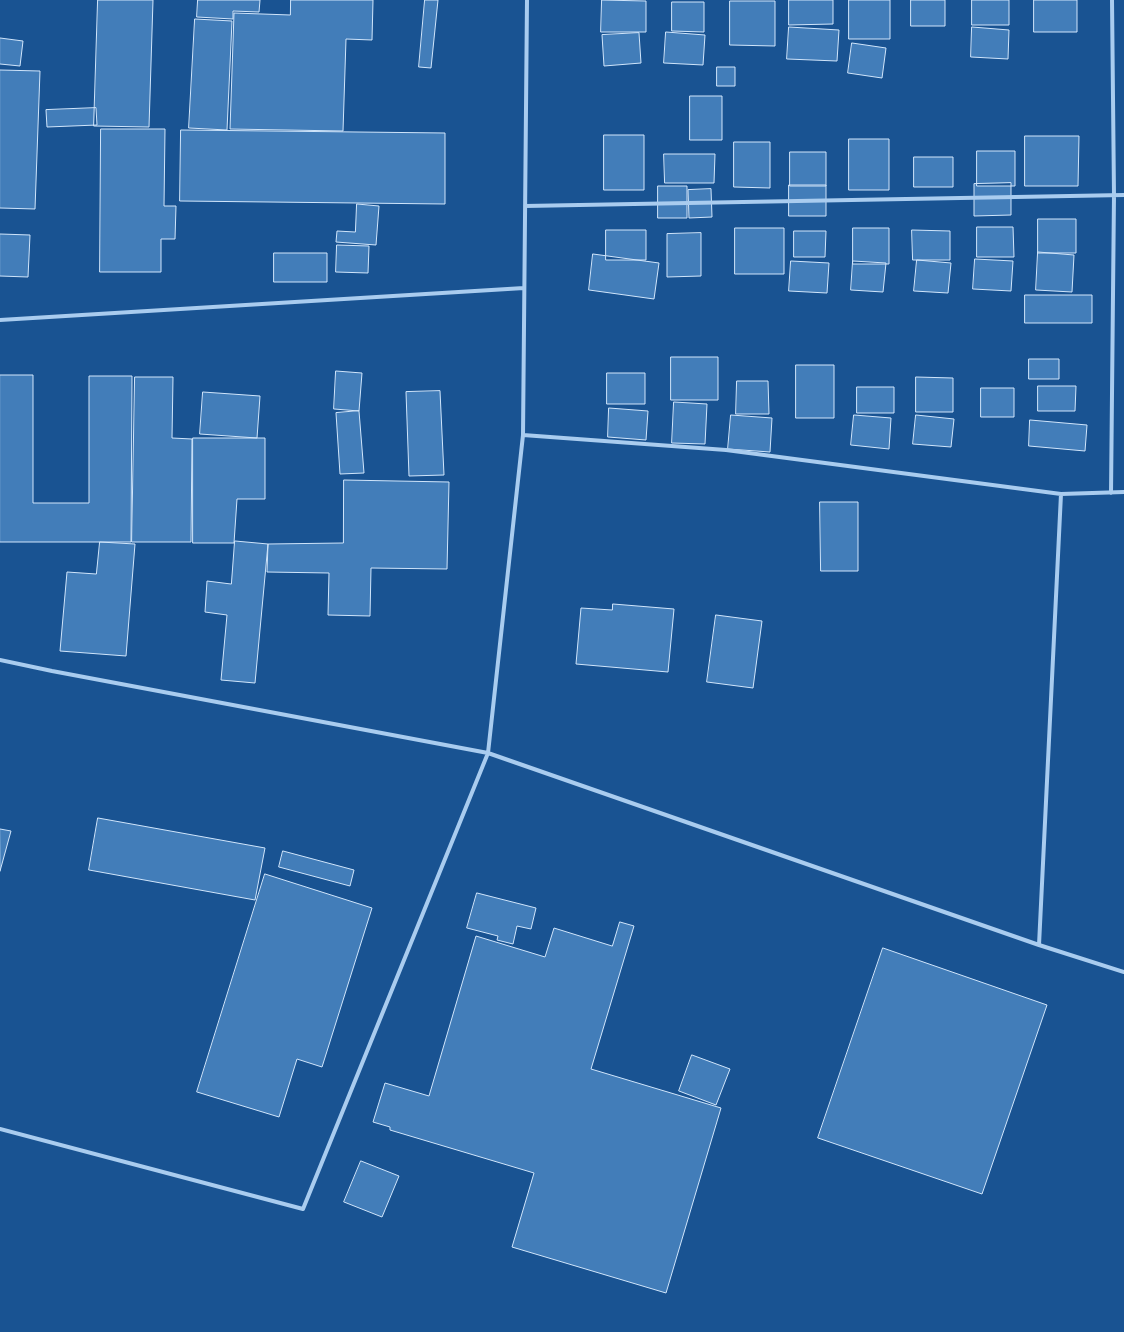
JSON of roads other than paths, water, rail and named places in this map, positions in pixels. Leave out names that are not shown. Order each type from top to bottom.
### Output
[{"type":"street","points":[[0,1129],[303,1209],[488,753],[523,435],[527,0]]},
{"type":"street","points":[[1110,492],[1114,195],[1112,0]]},
{"type":"street","points":[[525,206],[1124,195]]},
{"type":"street","points":[[0,320],[524,288]]},
{"type":"street","points":[[523,435],[726,450],[1061,494],[1124,492]]},
{"type":"street","points":[[1039,945],[1061,494]]},
{"type":"street","points":[[0,660],[67,674],[488,753],[1039,945],[1124,972]]}]
